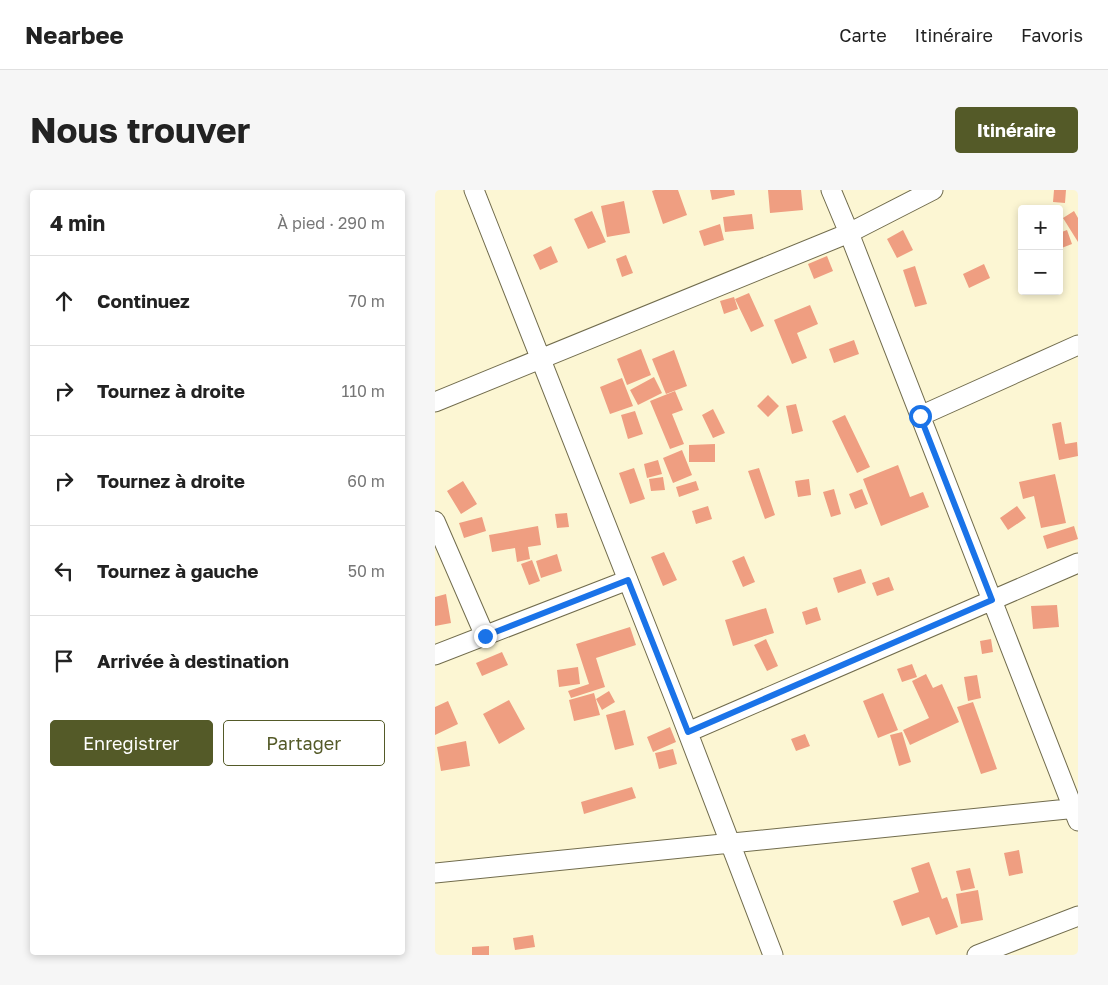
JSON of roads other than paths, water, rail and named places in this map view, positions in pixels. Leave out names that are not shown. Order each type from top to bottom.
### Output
[{"type":"street","points":[[474,190],[688,732],[773,955]]},
{"type":"street","points":[[435,873],[730,843],[1076,812],[831,190]]},
{"type":"street","points":[[435,402],[849,233],[933,190]]},
{"type":"street","points":[[920,416],[1078,345]]},
{"type":"street","points":[[435,521],[485,636]]},
{"type":"street","points":[[688,732],[1078,563]]},
{"type":"street","points":[[435,655],[628,580]]},
{"type":"street","points":[[977,955],[1078,916]]}]
